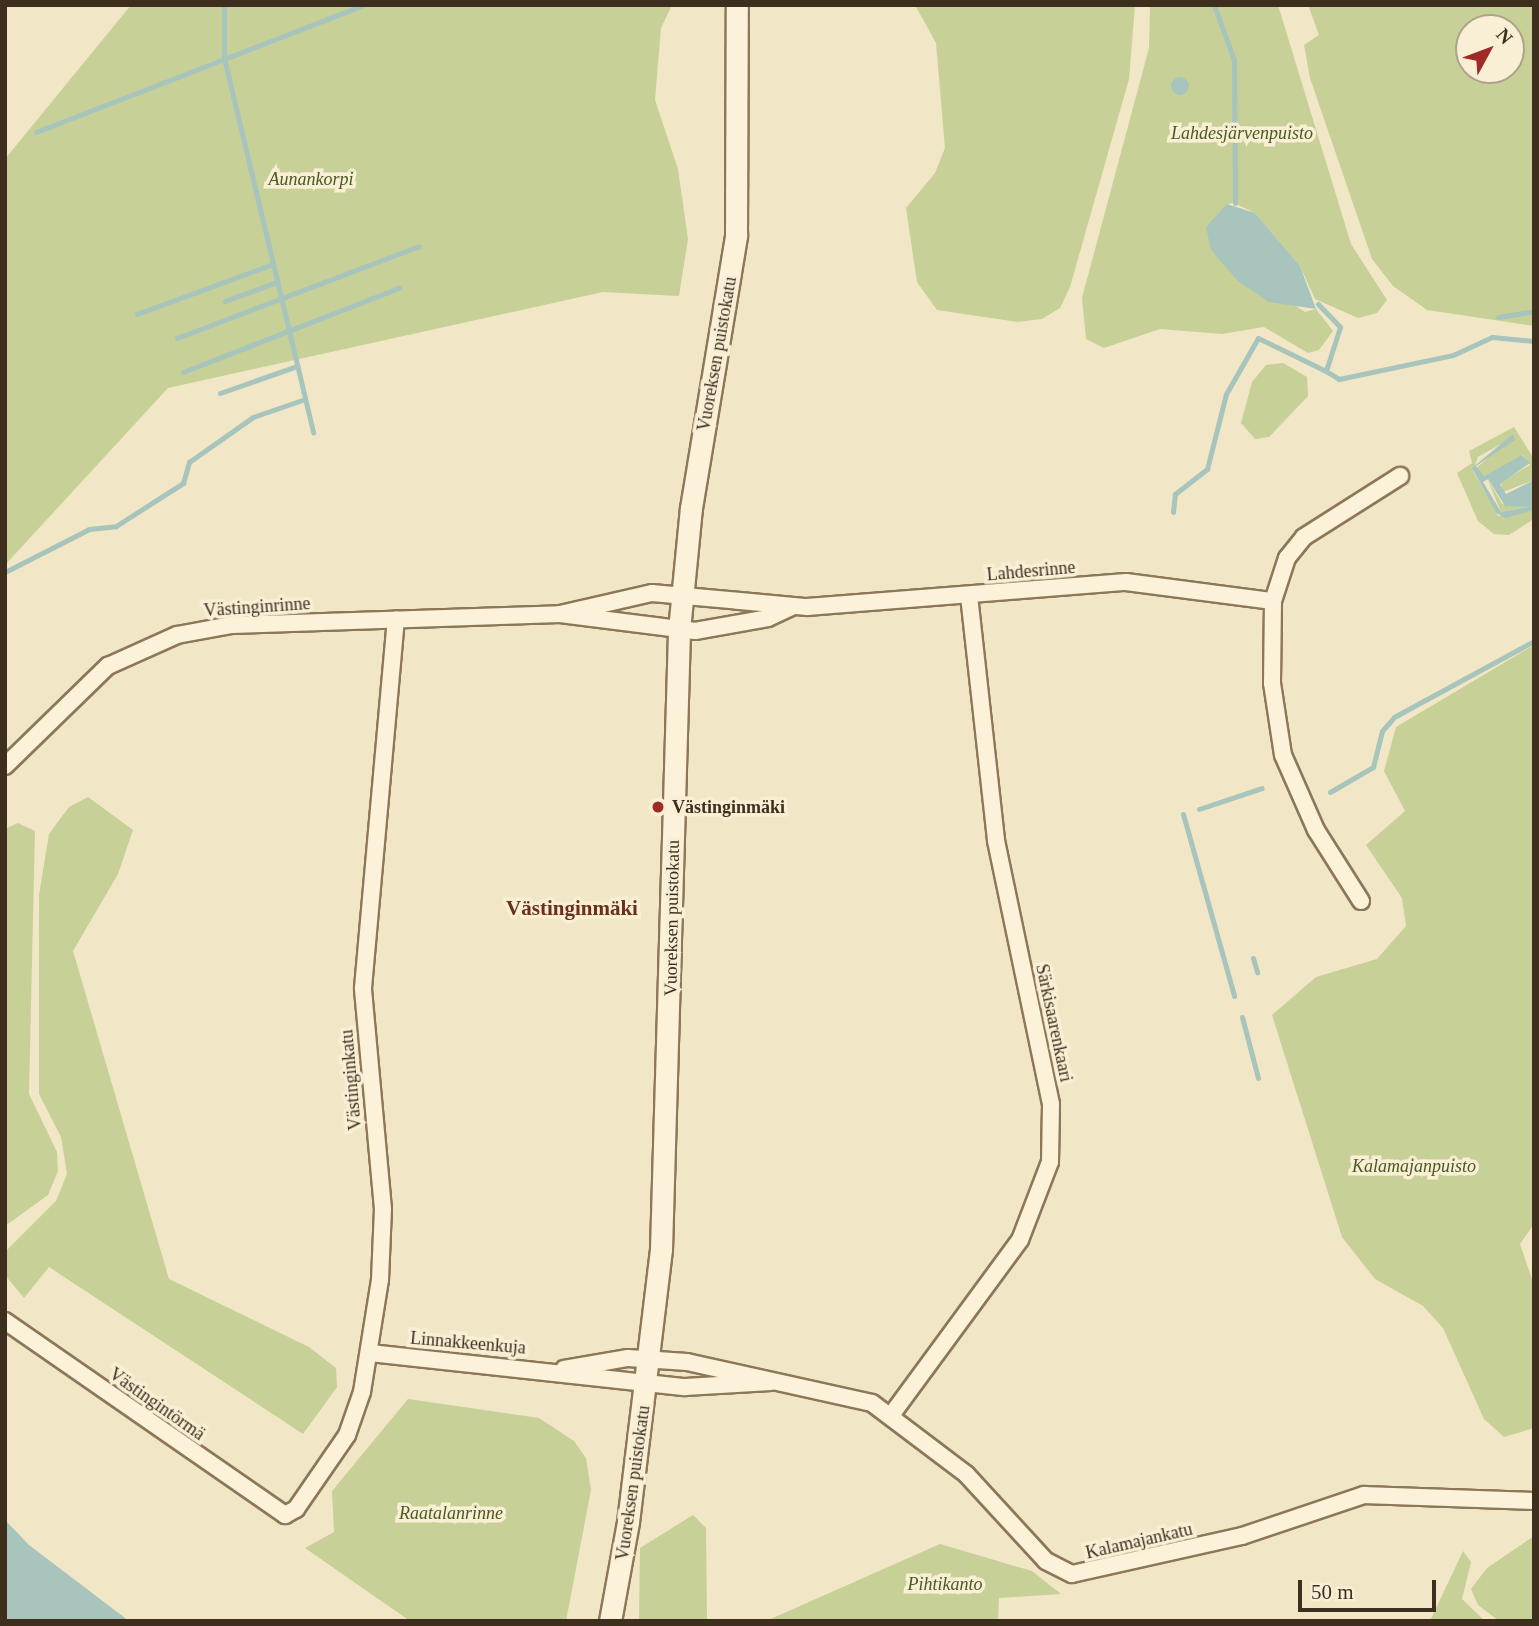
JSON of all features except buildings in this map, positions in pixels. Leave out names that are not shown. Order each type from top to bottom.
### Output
[{"type":"main road","name":"Vuoreksen puistokatu","points":[[610,1621],[650,1358],[669,1085],[679,630],[736,235],[737,5]]},
{"type":"street","points":[[1361,901],[1316,830],[1283,755],[1272,683],[1273,601],[1282,569],[1304,537],[1400,476]]},
{"type":"street","name":"Lahdesrinne","points":[[682,595],[792,607],[970,596],[1126,582],[1273,601]]},
{"type":"street","name":"Västinginrinne","points":[[560,614],[652,593],[682,595]]},
{"type":"street","name":"Särkisaarenkaari","points":[[892,1414],[1020,1240],[1050,1163],[1051,1104],[996,840],[970,596]]},
{"type":"street","name":"Lahdesrinne","points":[[679,630],[742,624],[792,607]]},
{"type":"street","name":"Västinginrinne","points":[[5,766],[82,686],[108,666],[177,635],[232,625],[560,614],[679,630]]},
{"type":"street","name":"Västinginkatu","points":[[289,1515],[347,1435],[370,1353],[383,1209],[363,988],[397,619]]},
{"type":"street","name":"Västingintörmä","points":[[5,1321],[289,1515]]},
{"type":"street","name":"Linnakkeenkuja","points":[[370,1353],[564,1370],[647,1383]]},
{"type":"street","name":"Kalamajankatu","points":[[650,1358],[742,1370],[771,1382],[842,1394],[892,1414],[966,1474],[1046,1561],[1072,1574],[1242,1536],[1364,1494],[1534,1501]]},
{"type":"street","name":"Linnakkeenkuja","points":[[564,1370],[650,1358]]},
{"type":"street","name":"Kalamajankatu","points":[[647,1383],[741,1388],[771,1382]]},
{"type":"green space","name":"Aunankorpi","points":[[131,5],[672,5],[661,28],[655,100],[678,169],[688,239],[679,296],[603,292],[168,388],[5,565],[5,159]]},
{"type":"green space","points":[[915,5],[1135,5],[1129,79],[1070,287],[1060,308],[1042,319],[1018,322],[937,310],[917,282],[906,208],[935,173],[945,148],[936,43]]},
{"type":"green space","name":"Lahdesjärvenpuisto","points":[[1150,5],[1278,5],[1351,244],[1387,300],[1377,313],[1358,318],[1315,299],[1300,266],[1255,213],[1234,203],[1227,204],[1211,250],[1305,312],[1316,309],[1333,331],[1319,350],[1308,353],[1264,327],[1222,334],[1160,329],[1104,348],[1086,339],[1082,298],[1149,48]]},
{"type":"green space","points":[[1308,5],[1534,5],[1534,326],[1427,310],[1393,286],[1372,259],[1310,78],[1304,45],[1319,35]]},
{"type":"green space","points":[[1283,363],[1307,377],[1308,396],[1269,437],[1255,439],[1241,423],[1252,382],[1266,365]]},
{"type":"green space","points":[[1514,427],[1534,459],[1534,480],[1503,492],[1501,482],[1530,465],[1523,455],[1484,476],[1476,468],[1515,436],[1478,457],[1473,471],[1498,516],[1534,510],[1534,519],[1509,535],[1494,534],[1478,521],[1457,473],[1472,463],[1469,451]]},
{"type":"green space","points":[[1487,478],[1502,504],[1527,507],[1501,512]]},
{"type":"green space","name":"Kalamajanpuisto","points":[[1534,645],[1534,1224],[1520,1244],[1534,1285],[1534,1428],[1504,1437],[1484,1419],[1443,1328],[1423,1306],[1375,1279],[1342,1237],[1272,1015],[1316,977],[1377,959],[1406,926],[1402,898],[1366,845],[1405,811],[1384,771],[1396,727]]},
{"type":"green space","points":[[88,797],[133,830],[118,874],[73,951],[169,1279],[309,1347],[336,1368],[337,1387],[303,1434],[49,1267],[24,1298],[5,1275],[5,1252],[56,1201],[67,1174],[61,1137],[39,1094],[39,895],[49,834],[69,807]]},
{"type":"green space","points":[[18,823],[35,831],[29,1094],[57,1152],[58,1171],[48,1195],[5,1226],[5,829]]},
{"type":"green space","name":"Raatalanrinne","points":[[408,1399],[539,1418],[574,1441],[586,1458],[591,1490],[566,1621],[410,1621],[305,1548],[334,1532],[332,1491]]},
{"type":"green space","points":[[693,1515],[706,1528],[707,1621],[639,1621],[640,1548]]},
{"type":"green space","points":[[1534,1536],[1534,1621],[1499,1621],[1478,1605],[1471,1589],[1487,1568]]},
{"type":"green space","name":"Pihtikanto","points":[[940,1544],[1032,1571],[1061,1594],[999,1598],[998,1621],[766,1621]]},
{"type":"green space","points":[[1463,1551],[1471,1562],[1462,1599],[1485,1621],[1430,1621]]},
{"type":"water","points":[[1180,77],[1186,80],[1189,86],[1186,92],[1180,95],[1174,92],[1171,86],[1174,80]]},
{"type":"water","points":[[1227,204],[1255,213],[1300,266],[1316,309],[1269,302],[1238,281],[1211,250],[1206,227]]},
{"type":"water","points":[[1513,434],[1515,440],[1476,466],[1484,476],[1522,455],[1530,463],[1500,484],[1506,494],[1534,480],[1534,510],[1506,518],[1496,513],[1472,468]],"holes":[[[1488,479],[1505,506],[1527,507],[1501,512],[1483,482]]]},
{"type":"water","points":[[5,1520],[29,1545],[129,1621],[5,1621]]},
{"type":"waterway","points":[[224,5],[224,58],[313,433]]},
{"type":"waterway","points":[[36,132],[363,5]]},
{"type":"waterway","points":[[1214,5],[1234,60],[1235,203]]},
{"type":"waterway","points":[[177,338],[419,246]]},
{"type":"waterway","points":[[137,314],[273,264]]},
{"type":"waterway","points":[[225,301],[277,282]]},
{"type":"waterway","points":[[183,372],[399,288]]},
{"type":"waterway","points":[[1318,304],[1340,327],[1326,371],[1339,379],[1453,355],[1492,337],[1534,341]]},
{"type":"waterway","points":[[1498,317],[1534,311]]},
{"type":"waterway","points":[[1173,512],[1175,494],[1207,469],[1226,394],[1258,338],[1326,371]]},
{"type":"waterway","points":[[220,393],[297,366]]},
{"type":"waterway","points":[[5,572],[89,529],[116,526],[183,483],[189,462],[253,417],[305,399]]},
{"type":"waterway","points":[[1330,792],[1373,767],[1382,731],[1394,717],[1534,641]]},
{"type":"waterway","points":[[1199,809],[1262,788]]},
{"type":"waterway","points":[[1183,814],[1234,996]]},
{"type":"waterway","points":[[1253,958],[1257,972]]},
{"type":"waterway","points":[[1242,1017],[1258,1078]]},
{"type":"place","name":"Västinginmäki","points":[[658,807]]},
{"type":"district","name":"Västinginmäki","points":[[572,908]]}]
